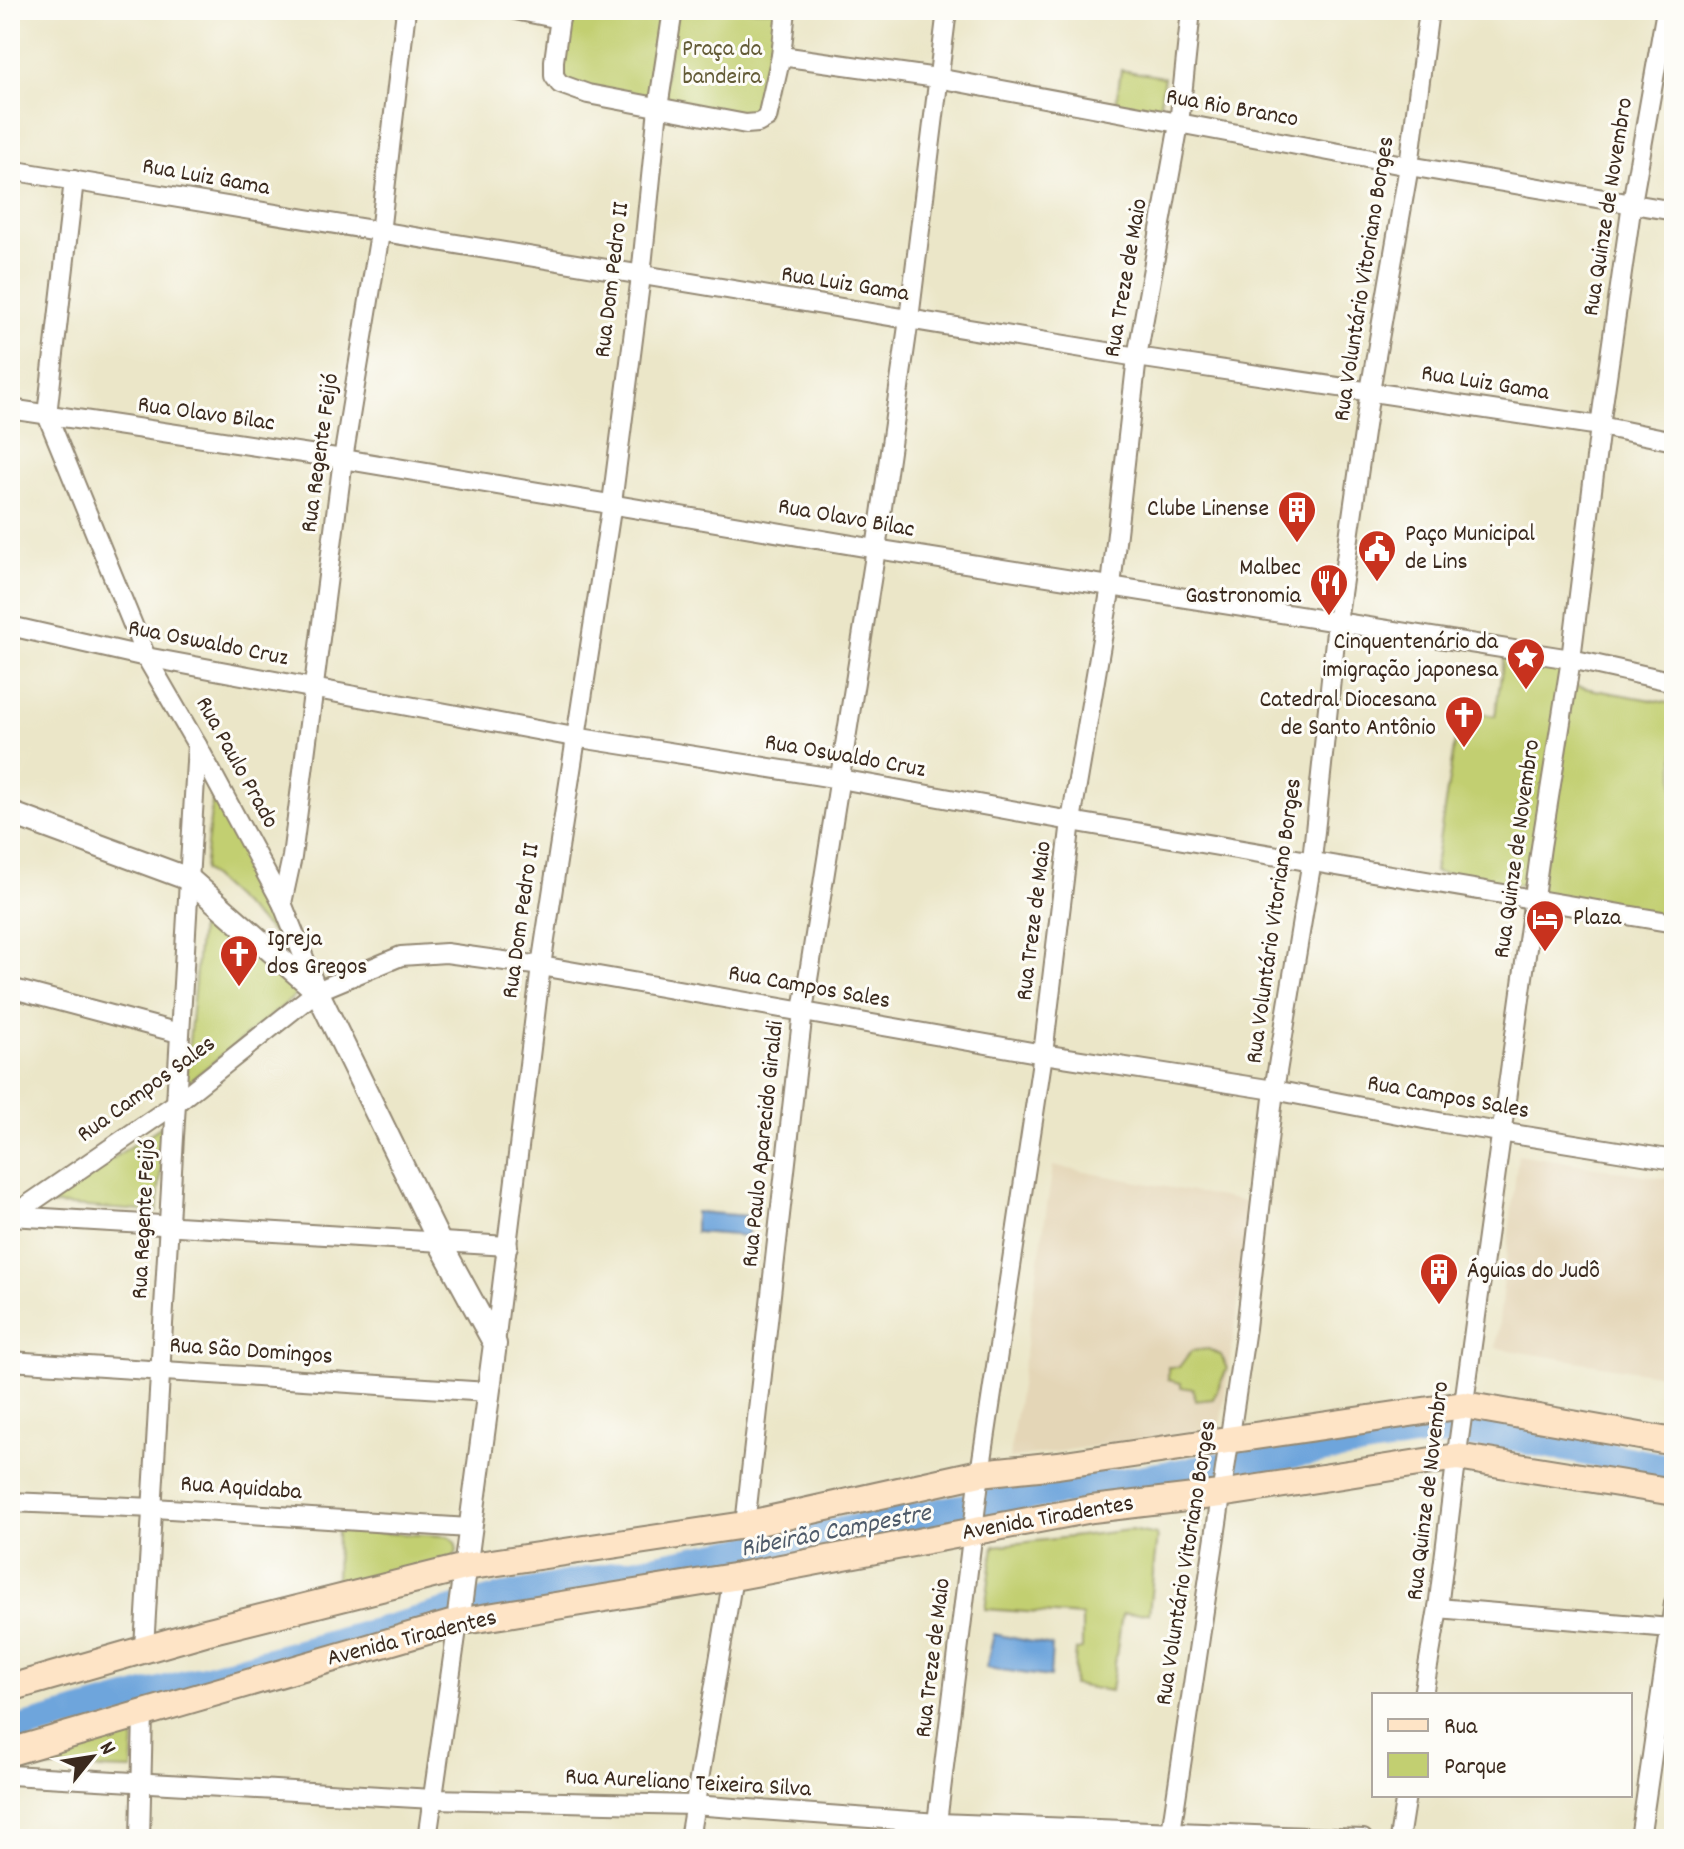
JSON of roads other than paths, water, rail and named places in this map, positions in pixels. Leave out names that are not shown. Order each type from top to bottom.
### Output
[{"type":"main road","name":"Avenida Tiradentes","points":[[10,1688],[144,1648],[463,1575],[979,1480],[1228,1447],[1463,1410],[1674,1442]]},
{"type":"main road","name":"Avenida Tiradentes","points":[[10,1752],[458,1617],[733,1577],[974,1525],[1457,1452],[1674,1492]]},
{"type":"street","name":"Rua Regente Feijó","points":[[282,903],[292,857],[315,690],[343,459],[380,233],[406,10]]},
{"type":"street","points":[[515,10],[560,14],[554,76],[560,84],[572,90],[746,124],[767,118],[781,56],[786,10]]},
{"type":"street","name":"Rua Dom Pedro II","points":[[427,1839],[508,1246],[541,966],[612,503],[641,276],[658,108],[673,10]]},
{"type":"street","name":"Rua Paulo Aparecido Giraldi","points":[[745,1525],[803,1011],[876,549],[909,319],[947,10]]},
{"type":"street","name":"Rua Treze de Maio","points":[[936,1831],[979,1480],[1043,1054],[1071,821],[1111,586],[1137,357],[1179,124],[1191,10]]},
{"type":"street","name":"Rua Voluntário Vitoriano Borges","points":[[1171,1835],[1246,1328],[1274,1090],[1312,860],[1337,622],[1370,391],[1409,166],[1429,10]]},
{"type":"street","name":"Rua Quinze de Novembro","points":[[1423,1693],[1438,1608],[1534,900],[1571,659],[1632,203],[1666,10]]},
{"type":"street","name":"Rua Rio Branco","points":[[781,56],[937,78],[1409,166],[1674,211]]},
{"type":"street","name":"Rua Luiz Gama","points":[[10,170],[1137,357],[1600,426],[1674,441]]},
{"type":"street","name":"Rua Paulo Prado","points":[[74,180],[47,415],[146,657],[282,903],[317,991],[439,1241],[495,1344]]},
{"type":"street","name":"Rua Olavo Bilac","points":[[10,409],[343,459],[876,549],[1571,659],[1674,682]]},
{"type":"street","name":"Rua Oswaldo Cruz","points":[[10,626],[146,657],[574,737],[840,779],[1674,923]]},
{"type":"street","name":"Rua Regente Feijó","points":[[144,1648],[197,745]]},
{"type":"street","points":[[10,813],[189,879],[317,991]]},
{"type":"street","name":"Rua Campos Sales","points":[[11,1216],[175,1104],[317,991],[401,956],[446,953],[541,966],[1674,1160]]},
{"type":"street","points":[[10,988],[179,1033]]},
{"type":"street","points":[[11,1216],[508,1246]]},
{"type":"street","name":"Rua São Domingos","points":[[10,1361],[488,1392]]},
{"type":"street","name":"Rua Aquidaba","points":[[10,1502],[469,1528]]},
{"type":"street","points":[[689,1839],[733,1577]]},
{"type":"street","points":[[1640,1839],[1674,1603]]},
{"type":"street","points":[[1438,1608],[1670,1628]]},
{"type":"street","points":[[140,1839],[143,1714]]},
{"type":"street","name":"Rua Aureliano Teixeira Silva","points":[[10,1775],[433,1799],[693,1805],[936,1831],[1363,1839]]},
{"type":"street","points":[[1399,1839],[1406,1797]]},
{"type":"water","points":[[695,1212],[748,1216],[748,1236],[695,1232]]},
{"type":"water","points":[[994,1634],[1052,1646],[1050,1677],[986,1668]]},
{"type":"waterway","name":"Ribeirão Campestre","points":[[10,1732],[500,1598],[953,1509],[1432,1432],[1509,1437],[1674,1469]]},
{"type":"place","name":"Clube Linense","points":[[1297,544]]},
{"type":"place","name":"Paço Municipal de Lins","points":[[1377,583]]},
{"type":"place","name":"Malbec Gastronomia","points":[[1329,617]]},
{"type":"place","name":"Cinquentenário da imigração japonesa","points":[[1526,691]]},
{"type":"place","name":"Catedral Diocesana de Santo Antônio","points":[[1464,749]]},
{"type":"place","name":"Plaza","points":[[1545,953]]},
{"type":"place","name":"Igreja dos Gregos","points":[[239,988]]},
{"type":"place","name":"Águias do Judô","points":[[1439,1306]]},
{"type":"park label","name":"Praça da bandeira","points":[[722,64]]}]
